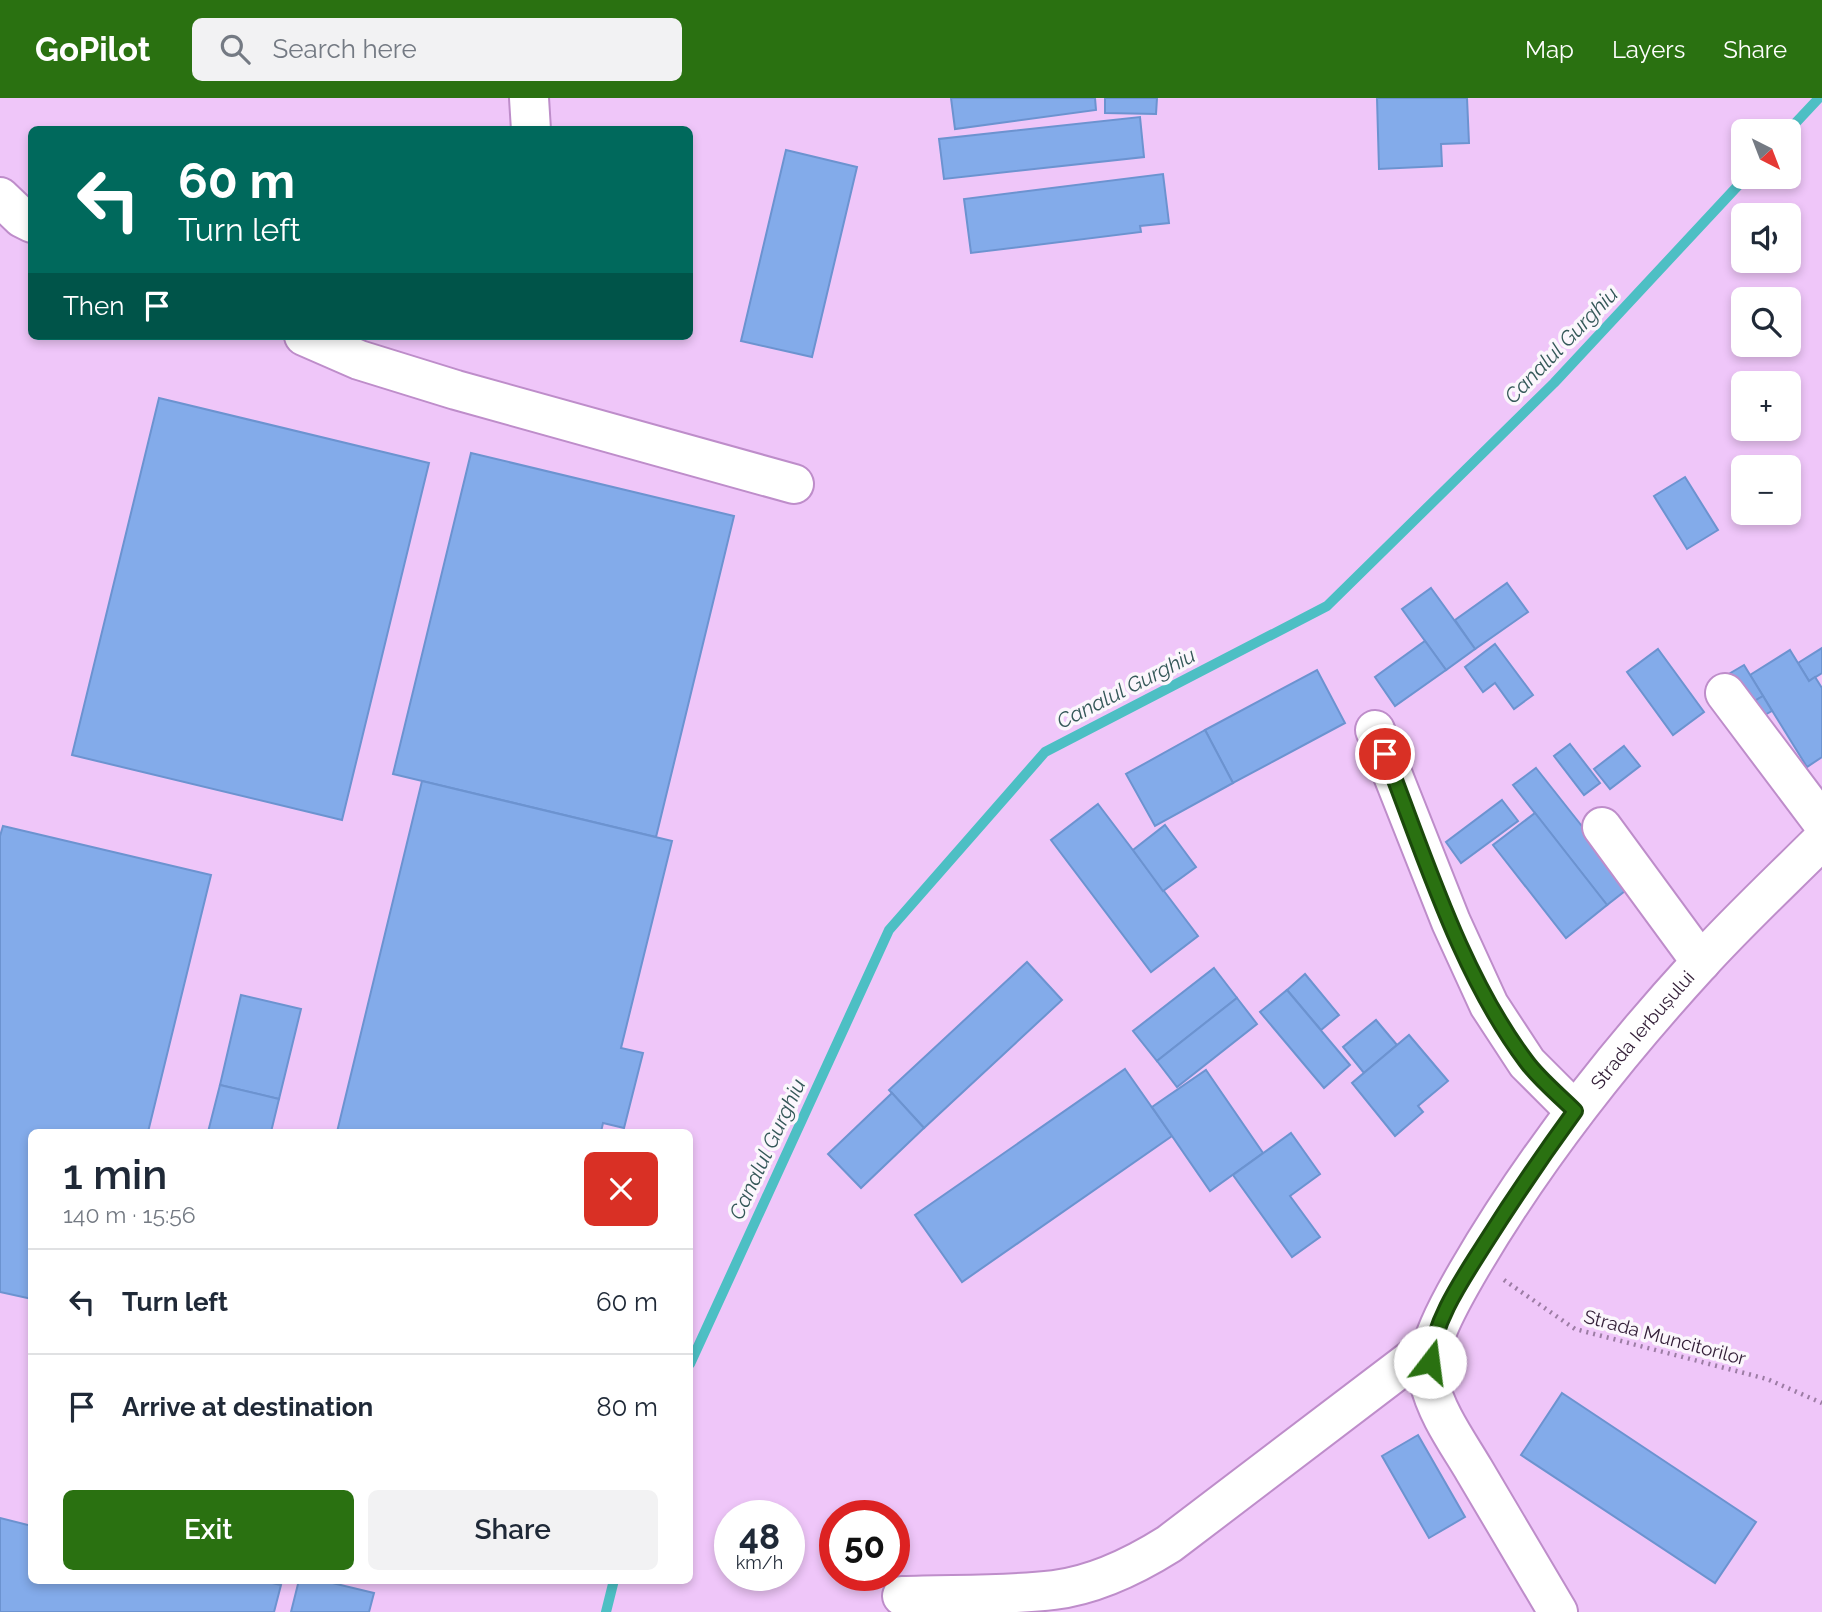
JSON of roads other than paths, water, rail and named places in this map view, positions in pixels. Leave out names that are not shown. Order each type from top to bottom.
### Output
[{"type":"main road","points":[[529,98],[531,126]]},
{"type":"main road","points":[[0,197],[28,221]]},
{"type":"main road","points":[[313,340],[359,360],[456,390],[794,484]]},
{"type":"main road","points":[[1725,693],[1822,822]]},
{"type":"main road","points":[[1376,730],[1451,922],[1489,1005],[1527,1063],[1575,1111]]},
{"type":"main road","points":[[1602,827],[1701,962]]},
{"type":"main road","name":"Strada Ierbușului","points":[[1558,1612],[1444,1420],[1428,1379],[1432,1344],[1451,1300],[1475,1260],[1518,1191],[1575,1111],[1641,1029],[1701,962],[1822,840]]},
{"type":"main road","points":[[902,1597],[1056,1590],[1138,1564],[1169,1544],[1432,1344]]},
{"type":"waterway","name":"Canalul Gurghiu","points":[[1799,119],[1819,98]]},
{"type":"waterway","name":"Canalul Gurghiu","points":[[693,1357],[889,930],[1045,752],[1327,606],[1554,383],[1735,189]]},
{"type":"waterway","name":"Canalul Gurghiu","points":[[606,1612],[613,1584]]}]
